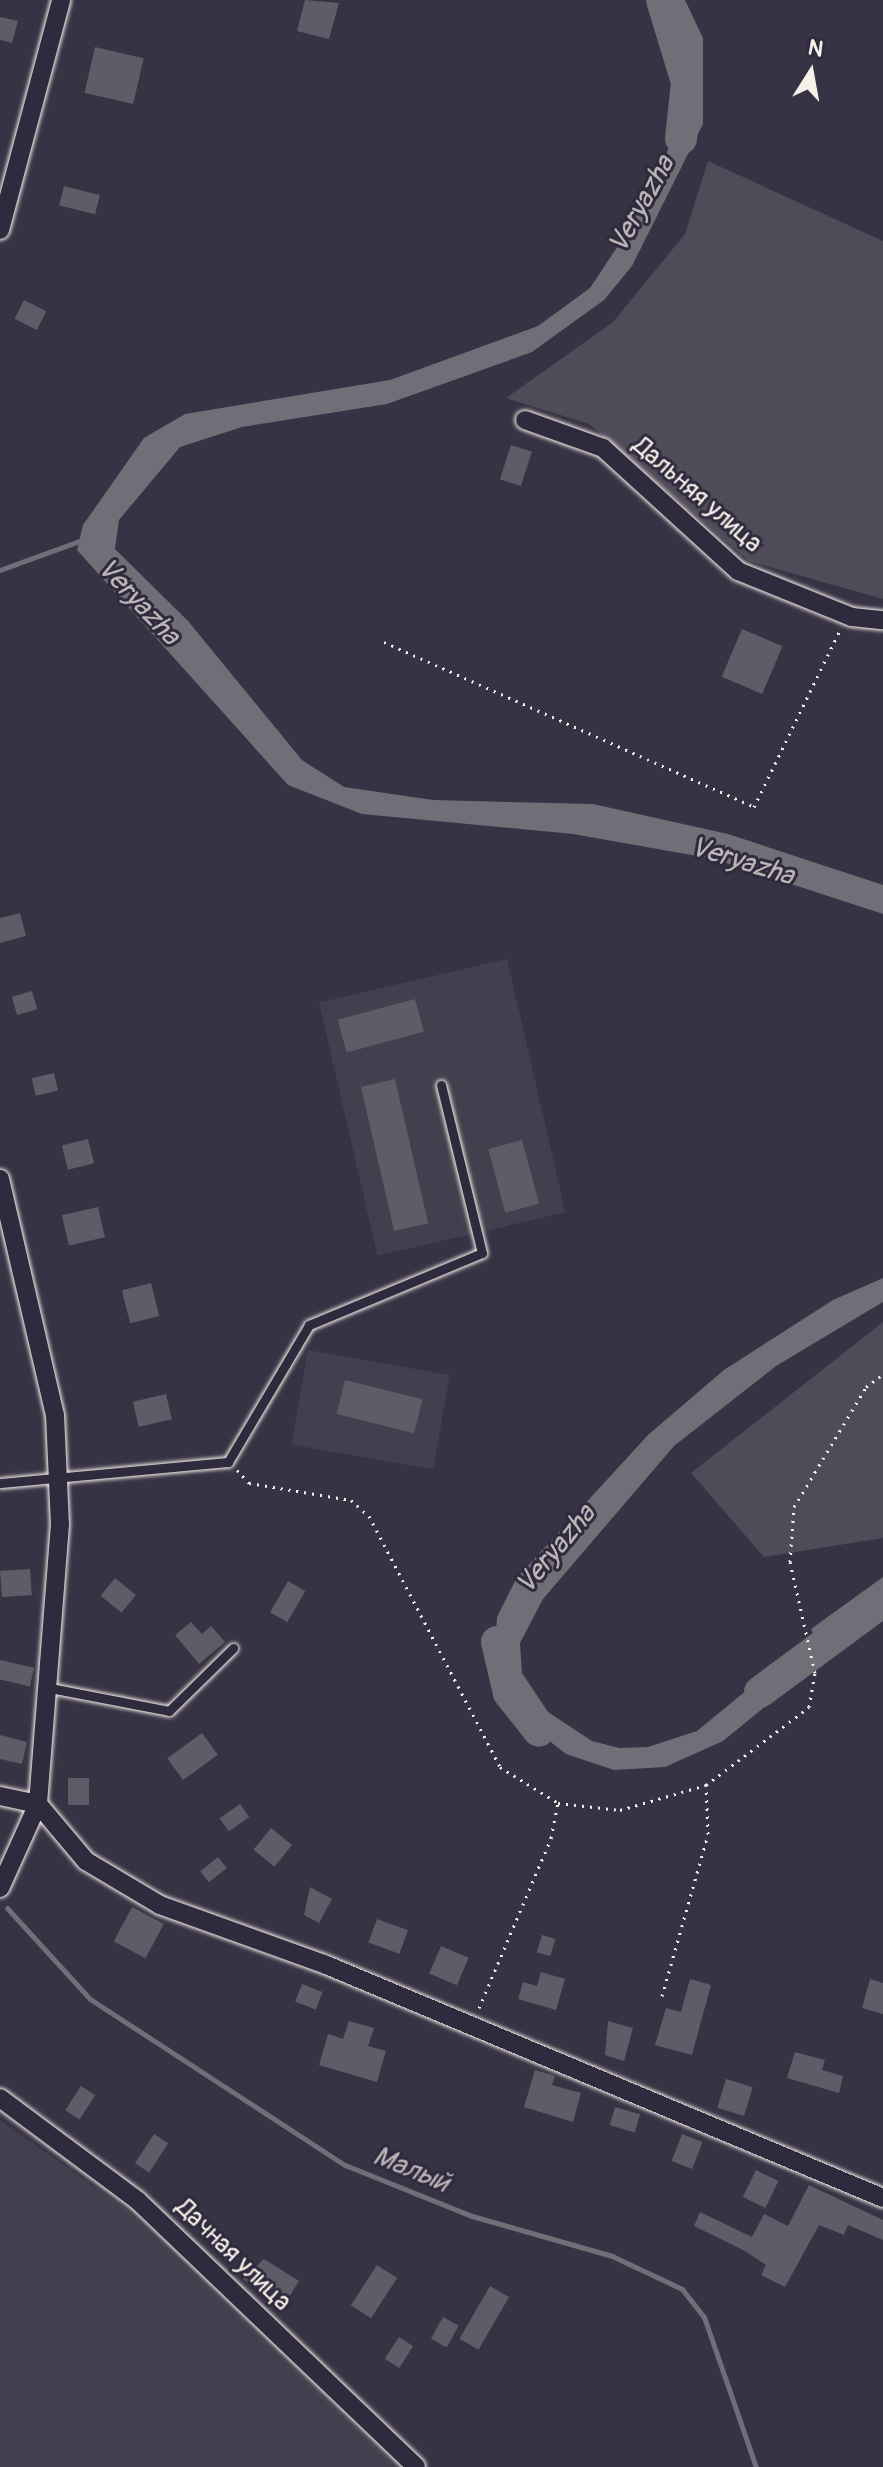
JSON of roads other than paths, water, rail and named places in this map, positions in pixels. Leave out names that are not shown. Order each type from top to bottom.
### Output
[{"type":"street","points":[[2,220],[61,0]]},
{"type":"street","name":"Дальняя улица","points":[[525,420],[603,448],[738,571],[852,617],[883,620]]},
{"type":"street","points":[[0,1179],[55,1415],[60,1480],[50,1688],[38,1804],[0,1888]]},
{"type":"street","points":[[0,1796],[38,1804],[86,1861],[160,1905],[472,2026],[883,2198]]},
{"type":"street","name":"Дачная улица","points":[[0,2098],[137,2200],[416,2467]]},
{"type":"lane","points":[[0,1483],[60,1480],[228,1462],[309,1325],[482,1253],[441,1085]]},
{"type":"lane","points":[[50,1688],[169,1711],[233,1648]]},
{"type":"water","points":[[662,0],[685,0],[703,38],[703,124],[632,266],[604,300],[532,352],[387,404],[242,427],[180,447],[119,520],[115,549],[188,621],[302,760],[344,787],[433,800],[593,804],[728,834],[883,885],[883,914],[714,859],[573,834],[362,814],[288,785],[77,550],[83,525],[144,438],[185,414],[390,380],[538,326],[590,288],[631,226],[685,115],[684,67]]},
{"type":"water","points":[[883,1278],[883,1302],[776,1366],[674,1446],[543,1599],[520,1643],[522,1673],[548,1712],[592,1741],[619,1748],[648,1747],[697,1731],[791,1654],[800,1678],[723,1741],[665,1767],[614,1770],[566,1754],[538,1732],[494,1661],[497,1617],[516,1579],[648,1435],[724,1370],[833,1300]]},
{"type":"water","points":[[883,1577],[883,1616],[821,1654],[811,1629]]},
{"type":"waterway","name":"Veryazha","points":[[662,0],[687,82],[681,139]]},
{"type":"waterway","points":[[0,570],[85,539]]},
{"type":"waterway","name":"Veryazha","points":[[760,1692],[883,1601]]},
{"type":"waterway","name":"Veryazha","points":[[497,1642],[509,1693],[539,1731]]},
{"type":"waterway","name":"Малый","points":[[7,1908],[90,1999],[345,2165],[472,2216],[612,2256],[682,2289],[704,2317],[756,2467]]}]
